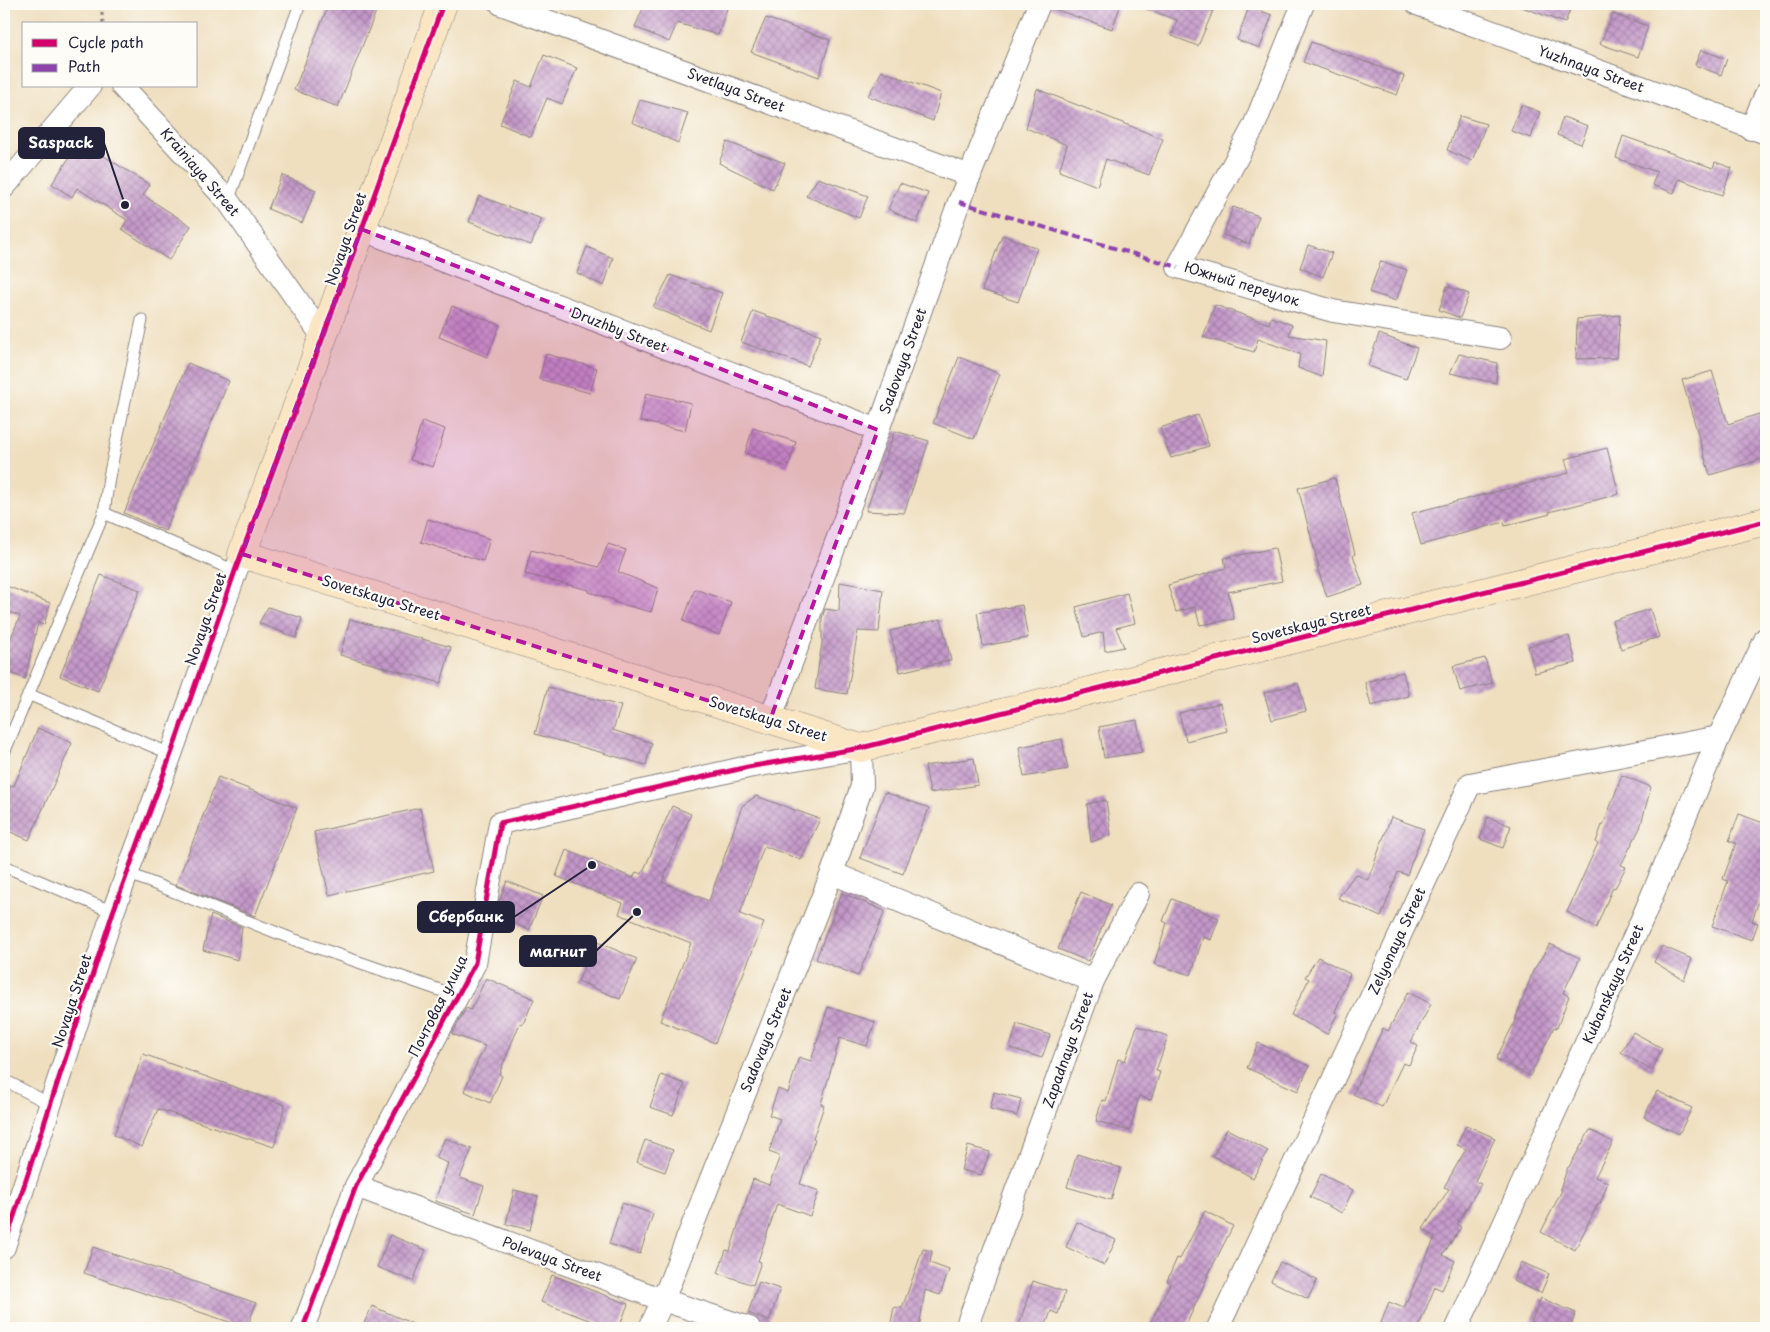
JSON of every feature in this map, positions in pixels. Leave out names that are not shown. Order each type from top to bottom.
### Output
[{"type":"street","name":"Novaya Street","points":[[4,1247],[113,912],[238,562],[323,338],[443,4]]},
{"type":"street","name":"Svetlaya Street","points":[[501,4],[970,176]]},
{"type":"street","name":"Sadovaya Street","points":[[770,720],[878,430],[959,202],[1039,4]]},
{"type":"street","name":"Южный переулок","points":[[1303,4],[1254,126],[1178,267],[1333,311],[1500,338]]},
{"type":"street","name":"Yuzhnaya Street","points":[[1417,4],[1759,131]]},
{"type":"street","points":[[4,187],[88,88]]},
{"type":"street","name":"Krainiaya Street","points":[[124,88],[228,201],[323,338]]},
{"type":"street","points":[[1759,131],[1766,94]]},
{"type":"street","name":"Druzhby Street","points":[[361,229],[878,430]]},
{"type":"street","name":"Sovetskaya Street","points":[[238,562],[861,748],[1766,521]]},
{"type":"street","name":"Kubanskaya Street","points":[[1457,1328],[1643,917],[1719,737],[1766,638]]},
{"type":"street","name":"Zelyonaya Street","points":[[1218,1328],[1470,784],[1719,737]]},
{"type":"street","name":"Sadovaya Street","points":[[650,1328],[663,1300],[832,873],[862,786],[861,748]]},
{"type":"street","name":"Почтовая улица","points":[[303,1328],[356,1186],[475,963],[500,823],[748,768],[861,748]]},
{"type":"street","name":"Zapadnaya Street","points":[[832,873],[1093,981],[966,1328]]},
{"type":"street","points":[[1093,981],[1138,894]]},
{"type":"street","name":"Polevaya Street","points":[[356,1186],[663,1300],[749,1328]]},
{"type":"lane","points":[[228,201],[300,4]]},
{"type":"lane","points":[[4,753],[30,695],[104,513],[109,477],[142,320]]},
{"type":"lane","points":[[104,513],[238,562]]},
{"type":"lane","points":[[30,695],[171,754]]},
{"type":"lane","points":[[4,866],[113,912]]},
{"type":"lane","points":[[128,873],[295,940],[457,996]]},
{"type":"lane","points":[[4,1080],[50,1104]]},
{"type":"path","points":[[102,4],[103,22]]},
{"type":"highlighted area","points":[[361,229],[878,430],[770,720],[242,554]]},
{"type":"building","points":[[329,4],[379,4],[338,107],[294,90]]},
{"type":"building","points":[[645,4],[716,4],[727,9],[718,35],[677,23],[669,42],[635,27]]},
{"type":"building","points":[[1052,4],[1121,4],[1112,29],[1051,8]]},
{"type":"building","points":[[1138,4],[1191,4],[1213,11],[1198,46],[1172,36],[1177,20],[1138,6]]},
{"type":"building","points":[[1519,4],[1572,4],[1565,23],[1519,6]]},
{"type":"building","points":[[1249,7],[1272,15],[1260,48],[1237,40]]},
{"type":"building","points":[[1613,14],[1648,26],[1638,57],[1600,44]]},
{"type":"building","points":[[766,18],[830,40],[819,77],[751,52]]},
{"type":"building","points":[[1311,42],[1404,76],[1397,95],[1303,62]]},
{"type":"building","points":[[1701,50],[1727,59],[1721,75],[1695,65]]},
{"type":"building","points":[[544,55],[577,68],[562,104],[547,98],[531,137],[500,124],[517,81],[531,87]]},
{"type":"building","points":[[882,71],[941,93],[933,121],[868,96]]},
{"type":"building","points":[[1037,89],[1163,139],[1149,175],[1106,159],[1097,186],[1059,171],[1067,145],[1026,128]]},
{"type":"building","points":[[640,100],[688,113],[678,143],[632,122]]},
{"type":"building","points":[[1521,105],[1540,112],[1531,138],[1511,131]]},
{"type":"building","points":[[1460,116],[1486,124],[1472,161],[1447,150]]},
{"type":"building","points":[[1563,117],[1588,126],[1581,144],[1557,135]]},
{"type":"building","points":[[1623,136],[1713,168],[1715,162],[1732,168],[1722,195],[1679,179],[1674,193],[1652,185],[1657,172],[1616,158]]},
{"type":"building","points":[[80,141],[150,185],[143,195],[191,226],[169,260],[122,229],[127,220],[77,188],[72,197],[52,184]]},
{"type":"building","points":[[727,142],[785,163],[773,189],[719,163]]},
{"type":"building","points":[[282,175],[316,190],[302,223],[268,209]]},
{"type":"building","points":[[818,178],[868,196],[859,218],[806,196]]},
{"type":"building","points":[[900,183],[928,193],[917,223],[888,209]]},
{"type":"building","points":[[479,196],[542,219],[531,245],[469,222]]},
{"type":"building","points":[[1233,207],[1259,216],[1249,244],[1223,235]]},
{"type":"building","points":[[1002,235],[1037,248],[1018,302],[982,290]]},
{"type":"building","points":[[1308,245],[1332,253],[1323,277],[1300,268]]},
{"type":"building","points":[[587,247],[613,258],[604,286],[577,273]]},
{"type":"building","points":[[1381,261],[1407,270],[1396,301],[1369,292]]},
{"type":"building","points":[[670,275],[722,293],[709,330],[653,307]]},
{"type":"building","points":[[1447,286],[1469,294],[1460,318],[1439,310]]},
{"type":"building","points":[[1215,305],[1269,324],[1271,317],[1292,325],[1289,335],[1326,341],[1322,377],[1298,368],[1300,354],[1258,339],[1254,352],[1203,337]]},
{"type":"building","points":[[452,306],[500,325],[487,357],[439,337]]},
{"type":"building","points":[[753,311],[821,335],[808,366],[741,342]]},
{"type":"building","points":[[1620,315],[1617,358],[1576,359],[1577,319]]},
{"type":"building","points":[[1379,334],[1417,348],[1406,379],[1368,366]]},
{"type":"building","points":[[546,354],[597,368],[590,393],[539,379]]},
{"type":"building","points":[[1459,354],[1497,363],[1496,383],[1450,373]]},
{"type":"building","points":[[959,357],[1000,374],[974,439],[933,423]]},
{"type":"building","points":[[188,363],[229,381],[165,531],[124,513]]},
{"type":"building","points":[[1712,371],[1728,424],[1759,414],[1766,438],[1766,458],[1710,475],[1682,380]]},
{"type":"building","points":[[646,393],[691,403],[685,431],[640,421]]},
{"type":"building","points":[[1198,415],[1209,446],[1171,458],[1160,428]]},
{"type":"building","points":[[422,421],[445,429],[433,467],[410,460]]},
{"type":"building","points":[[753,428],[796,442],[788,467],[745,453]]},
{"type":"building","points":[[895,431],[929,441],[904,513],[866,511]]},
{"type":"building","points":[[1607,448],[1619,494],[1549,512],[1550,514],[1505,526],[1504,522],[1421,545],[1412,513],[1569,473],[1565,459]]},
{"type":"building","points":[[1335,478],[1355,554],[1353,555],[1363,585],[1327,597],[1317,567],[1319,567],[1298,488]]},
{"type":"building","points":[[428,519],[490,539],[483,561],[421,542]]},
{"type":"building","points":[[608,544],[626,550],[618,572],[658,588],[651,612],[614,602],[614,600],[589,592],[589,590],[525,574],[531,550],[599,567]]},
{"type":"building","points":[[1275,548],[1282,581],[1228,592],[1234,619],[1200,625],[1195,607],[1176,612],[1168,585],[1226,568],[1224,558]]},
{"type":"building","points":[[101,575],[140,590],[98,691],[60,676]]},
{"type":"building","points":[[840,582],[883,590],[879,632],[858,631],[847,694],[815,689],[822,643],[822,618],[825,609],[839,611]]},
{"type":"building","points":[[4,585],[50,603],[44,625],[38,623],[25,679],[4,670],[4,655],[20,616],[4,610]]},
{"type":"building","points":[[695,589],[731,602],[719,635],[683,621]]},
{"type":"building","points":[[1127,593],[1135,623],[1116,628],[1124,647],[1105,651],[1103,632],[1084,637],[1076,607]]},
{"type":"building","points":[[1022,605],[1028,638],[983,646],[977,613]]},
{"type":"building","points":[[268,607],[302,618],[296,638],[259,623]]},
{"type":"building","points":[[1650,609],[1659,637],[1621,649],[1612,621]]},
{"type":"building","points":[[350,619],[451,647],[441,683],[340,655]]},
{"type":"building","points":[[941,619],[951,660],[900,672],[890,631]]},
{"type":"building","points":[[1569,636],[1576,663],[1535,673],[1528,646]]},
{"type":"building","points":[[1485,658],[1492,683],[1460,691],[1453,666]]},
{"type":"building","points":[[1403,672],[1409,696],[1371,706],[1365,682]]},
{"type":"building","points":[[1298,683],[1306,711],[1272,720],[1264,693]]},
{"type":"building","points":[[548,687],[621,706],[613,730],[652,743],[646,765],[535,734]]},
{"type":"building","points":[[1220,703],[1227,731],[1186,741],[1179,713]]},
{"type":"building","points":[[1137,720],[1142,752],[1104,758],[1099,727]]},
{"type":"building","points":[[38,728],[72,743],[29,840],[4,829],[4,802],[11,785],[14,786]]},
{"type":"building","points":[[1062,739],[1068,769],[1024,777],[1019,747]]},
{"type":"building","points":[[974,758],[978,785],[930,793],[925,766]]},
{"type":"building","points":[[1622,775],[1651,787],[1640,828],[1621,865],[1626,867],[1615,888],[1613,887],[1596,928],[1567,912],[1598,843],[1596,842],[1602,825]]},
{"type":"building","points":[[218,777],[297,808],[255,916],[176,885]]},
{"type":"building","points":[[885,792],[929,808],[903,874],[860,858]]},
{"type":"building","points":[[756,796],[820,819],[801,860],[764,846],[740,914],[764,923],[715,1043],[660,1021],[691,943],[619,914],[623,903],[556,876],[566,850],[633,878],[636,872],[642,874],[672,806],[691,814],[662,882],[709,901],[742,806]]},
{"type":"building","points":[[1106,800],[1111,835],[1091,842],[1087,804]]},
{"type":"building","points":[[420,808],[434,871],[329,895],[314,832]]},
{"type":"building","points":[[1739,814],[1766,824],[1766,880],[1752,921],[1758,923],[1752,940],[1712,926],[1728,881],[1723,879],[1736,843],[1729,841]]},
{"type":"building","points":[[1391,817],[1424,829],[1407,875],[1398,872],[1381,917],[1338,898],[1355,874],[1368,880]]},
{"type":"building","points":[[1488,817],[1511,826],[1503,848],[1480,839]]},
{"type":"building","points":[[507,881],[543,896],[529,930],[497,916],[500,899]]},
{"type":"building","points":[[1081,892],[1111,905],[1088,961],[1058,949]]},
{"type":"building","points":[[842,893],[885,911],[858,976],[816,959]]},
{"type":"building","points":[[1172,899],[1219,918],[1211,940],[1203,937],[1191,975],[1154,964],[1167,923],[1163,921]]},
{"type":"building","points":[[211,915],[242,927],[238,960],[203,950]]},
{"type":"building","points":[[595,941],[637,959],[620,999],[578,981]]},
{"type":"building","points":[[1550,944],[1580,958],[1563,993],[1569,996],[1557,1028],[1554,1027],[1530,1076],[1496,1059],[1514,1023],[1533,971]]},
{"type":"building","points":[[1662,946],[1692,959],[1684,980],[1654,962]]},
{"type":"building","points":[[1318,957],[1350,974],[1335,1012],[1338,1013],[1327,1034],[1291,1015],[1309,979],[1305,977]]},
{"type":"building","points":[[486,978],[534,999],[523,1024],[520,1023],[499,1074],[502,1076],[490,1103],[464,1091],[485,1046],[452,1034],[466,1008],[471,1010]]},
{"type":"building","points":[[1408,992],[1431,1004],[1411,1042],[1418,1046],[1409,1065],[1403,1063],[1382,1107],[1353,1094],[1383,1028],[1388,1031]]},
{"type":"building","points":[[828,1007],[875,1022],[867,1046],[840,1038],[821,1104],[824,1106],[813,1138],[815,1139],[800,1184],[819,1191],[810,1216],[777,1204],[758,1261],[761,1262],[753,1285],[718,1273],[726,1250],[730,1251],[753,1179],[769,1185],[780,1156],[769,1152],[780,1119],[769,1115],[778,1089],[788,1093],[799,1057],[811,1061]]},
{"type":"building","points":[[1017,1024],[1050,1035],[1042,1058],[1010,1048]]},
{"type":"building","points":[[1137,1026],[1168,1036],[1156,1071],[1160,1072],[1151,1100],[1139,1096],[1130,1131],[1096,1121],[1102,1100],[1106,1101],[1118,1059],[1125,1061]]},
{"type":"building","points":[[1633,1032],[1662,1048],[1652,1071],[1621,1052]]},
{"type":"building","points":[[1258,1043],[1309,1066],[1298,1091],[1247,1068]]},
{"type":"building","points":[[143,1054],[285,1105],[274,1147],[158,1109],[142,1147],[114,1135]]},
{"type":"building","points":[[661,1075],[685,1084],[673,1115],[650,1107]]},
{"type":"building","points":[[1657,1091],[1692,1108],[1679,1134],[1644,1117]]},
{"type":"building","points":[[994,1092],[1021,1099],[1017,1116],[990,1109]]},
{"type":"building","points":[[1466,1125],[1495,1138],[1475,1181],[1481,1184],[1457,1224],[1461,1227],[1443,1255],[1455,1261],[1442,1290],[1435,1287],[1418,1328],[1379,1328],[1389,1302],[1404,1308],[1435,1237],[1423,1229],[1449,1189],[1444,1187],[1466,1149],[1457,1145]]},
{"type":"building","points":[[1227,1129],[1268,1151],[1253,1178],[1213,1156]]},
{"type":"building","points":[[1590,1130],[1613,1142],[1595,1177],[1608,1182],[1600,1204],[1598,1204],[1575,1250],[1541,1232],[1562,1190],[1560,1189],[1568,1167]]},
{"type":"building","points":[[445,1138],[472,1149],[460,1178],[484,1186],[475,1214],[435,1201],[448,1163],[436,1158]]},
{"type":"building","points":[[645,1140],[673,1150],[665,1172],[637,1162]]},
{"type":"building","points":[[968,1146],[990,1152],[981,1175],[961,1170]]},
{"type":"building","points":[[1077,1154],[1121,1168],[1111,1200],[1067,1187]]},
{"type":"building","points":[[1321,1174],[1353,1190],[1342,1213],[1310,1197]]},
{"type":"building","points":[[514,1190],[538,1196],[530,1230],[506,1224]]},
{"type":"building","points":[[622,1203],[653,1214],[640,1254],[609,1244]]},
{"type":"building","points":[[1205,1211],[1233,1226],[1209,1273],[1185,1328],[1148,1328],[1170,1283],[1167,1281],[1177,1258],[1180,1259]]},
{"type":"building","points":[[1077,1222],[1116,1240],[1104,1265],[1066,1247]]},
{"type":"building","points":[[390,1235],[426,1250],[413,1281],[377,1267]]},
{"type":"building","points":[[93,1247],[256,1303],[247,1328],[84,1273]]},
{"type":"building","points":[[923,1249],[932,1251],[930,1263],[949,1270],[940,1295],[925,1290],[919,1328],[890,1328],[894,1307],[902,1308]]},
{"type":"building","points":[[1280,1262],[1317,1280],[1308,1299],[1271,1281]]},
{"type":"building","points":[[1521,1262],[1549,1274],[1541,1293],[1513,1281]]},
{"type":"building","points":[[552,1275],[628,1304],[619,1328],[610,1328],[541,1302]]},
{"type":"building","points":[[1033,1281],[1065,1292],[1058,1314],[1051,1311],[1045,1328],[1018,1328]]},
{"type":"building","points":[[759,1282],[780,1289],[769,1321],[748,1313]]},
{"type":"building","points":[[1541,1298],[1576,1313],[1570,1328],[1546,1328],[1531,1322]]},
{"type":"building","points":[[372,1306],[422,1328],[362,1328]]},
{"type":"marked path","points":[[959,202],[1178,267]]},
{"type":"cycle path","points":[[4,1247],[113,912],[235,571],[323,337],[443,4]]},
{"type":"cycle path","points":[[303,1328],[356,1186],[475,963],[500,823],[748,767],[861,748],[1766,521]]},
{"type":"place","name":"Saspack","points":[[125,205]]},
{"type":"place","name":"Сбербанк","points":[[592,865]]},
{"type":"place","name":"магнит","points":[[637,912]]}]
